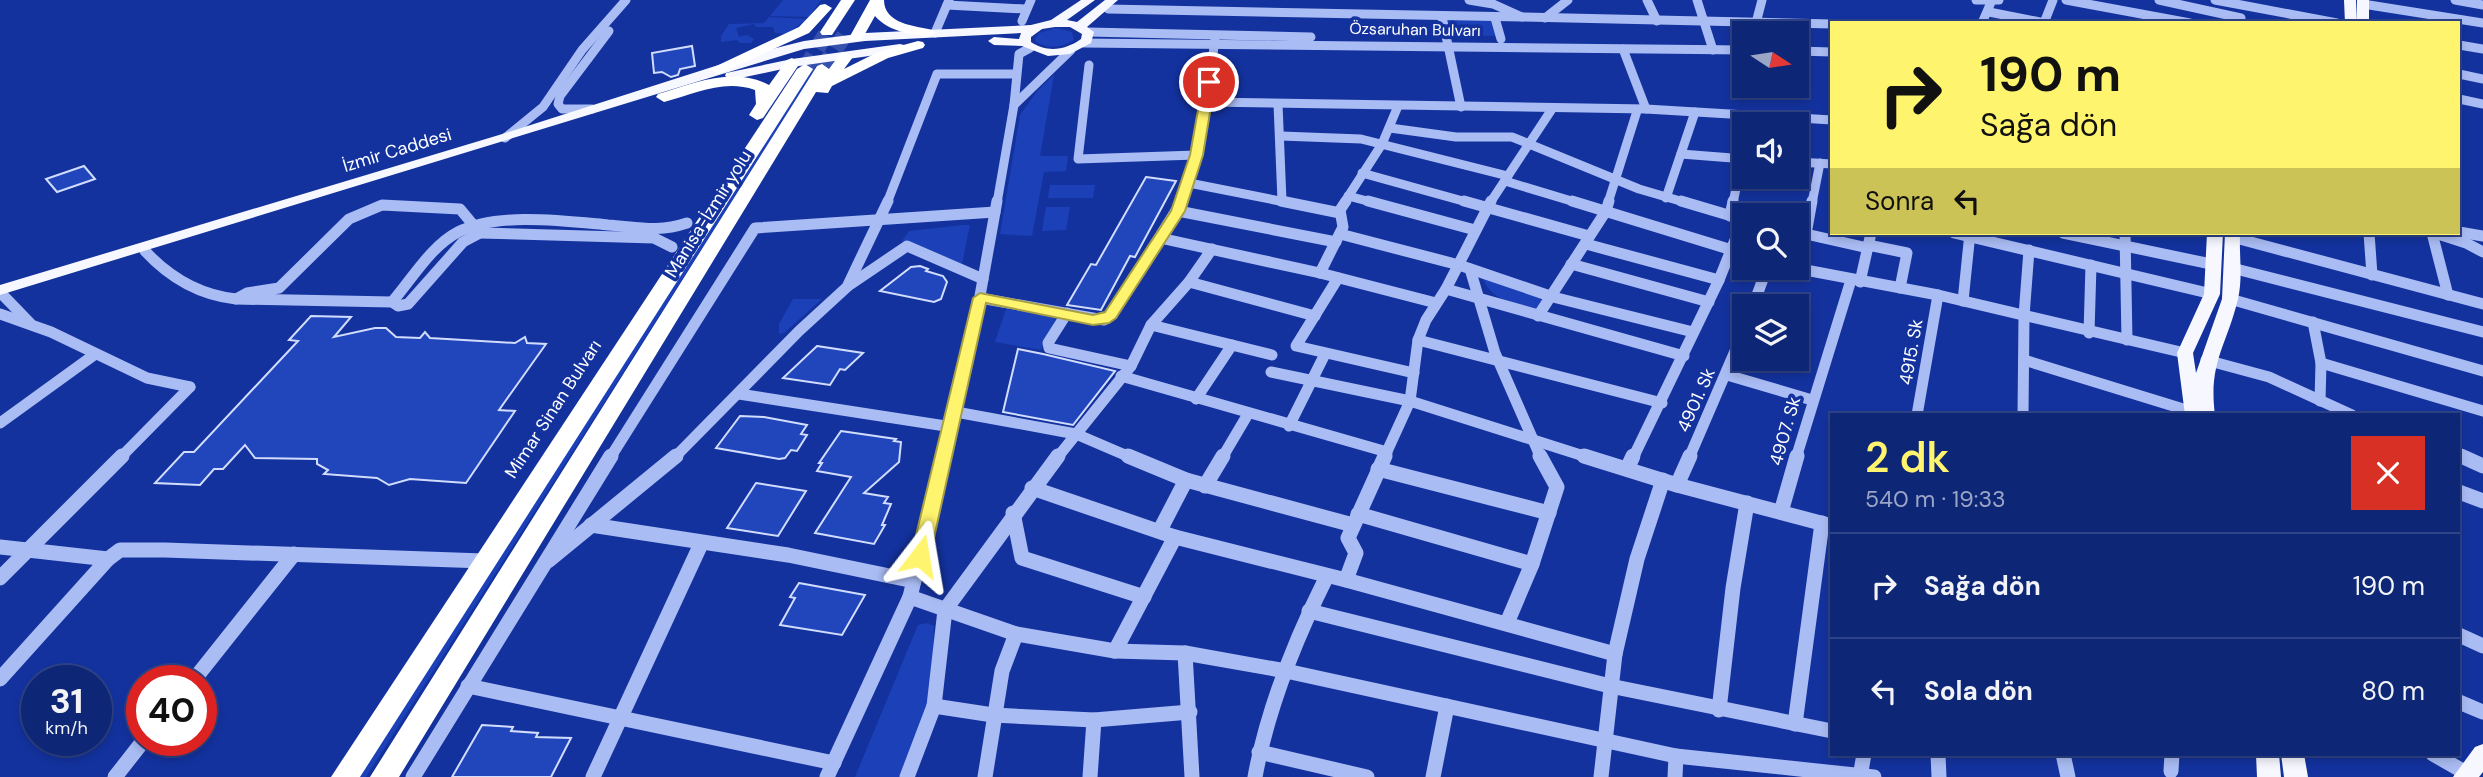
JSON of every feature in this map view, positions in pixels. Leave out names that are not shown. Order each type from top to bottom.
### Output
[{"type":"highway","points":[[827,32],[848,0]]},
{"type":"highway","points":[[851,36],[873,1]]},
{"type":"highway","points":[[873,1],[879,15],[927,37]]},
{"type":"highway","points":[[804,45],[828,4]]},
{"type":"highway","points":[[718,69],[804,30],[828,4]]},
{"type":"highway","points":[[384,777],[630,382],[740,226],[818,96],[829,84],[857,66],[927,37]]},
{"type":"highway","points":[[594,391],[672,247],[764,104],[814,66],[818,96]]},
{"type":"highway","name":"Manisa-İzmir yolu","points":[[630,382],[814,66]]},
{"type":"highway","name":"Mimar Sinan Bulvarı","points":[[345,777],[594,391],[814,66]]},
{"type":"highway","points":[[664,97],[716,82],[743,80],[763,87],[764,104]]},
{"type":"main road","points":[[1055,23],[1088,0]]},
{"type":"main road","points":[[2348,0],[2351,21]]},
{"type":"main road","points":[[2363,2],[2363,21]]},
{"type":"main road","points":[[814,66],[851,36],[927,37],[1028,45],[1052,52],[1071,50],[1110,4]]},
{"type":"main road","points":[[814,66],[927,37],[1027,25],[1055,23],[1084,34]]},
{"type":"main road","points":[[1027,25],[1025,36],[1028,45]]},
{"type":"main road","name":"İzmir Caddesi","points":[[0,293],[504,138],[718,69],[804,45],[851,36]]},
{"type":"main road","points":[[804,45],[814,66]]},
{"type":"main road","name":"İzmir Caddesi","points":[[145,249],[725,78],[814,66]]},
{"type":"main road","points":[[2202,413],[2185,353],[2212,294],[2211,264],[2215,235]]},
{"type":"main road","points":[[2202,413],[2206,360],[2230,299],[2232,235]]},
{"type":"main road","points":[[2467,775],[2483,754]]},
{"type":"main road","points":[[2267,756],[2269,777]]},
{"type":"main road","points":[[2292,756],[2296,777]]},
{"type":"street","points":[[504,138],[543,107],[582,50],[626,0]]},
{"type":"street","points":[[599,108],[571,111],[562,109],[558,104],[560,96],[604,36],[636,0]]},
{"type":"street","points":[[1027,25],[1025,9],[1031,0]]},
{"type":"street","points":[[1177,11],[1182,0]]},
{"type":"street","points":[[1315,13],[1316,0]]},
{"type":"street","points":[[1469,0],[1484,1],[1522,17]]},
{"type":"street","points":[[1545,18],[1568,0]]},
{"type":"street","points":[[1647,0],[1657,21]]},
{"type":"street","points":[[1696,0],[1712,47]]},
{"type":"street","points":[[1757,21],[1762,0]]},
{"type":"street","points":[[1976,0],[1994,1],[1983,21]]},
{"type":"street","points":[[2046,21],[2053,0]]},
{"type":"street","points":[[2066,0],[2179,21]]},
{"type":"street","points":[[2159,0],[2241,20],[2241,5]]},
{"type":"street","points":[[2215,0],[2241,5],[2264,5],[2329,21]]},
{"type":"street","points":[[2455,0],[2483,5]]},
{"type":"street","points":[[2363,2],[2483,23]]},
{"type":"street","points":[[927,37],[948,3],[1025,9]]},
{"type":"street","points":[[1110,4],[1177,11],[1732,23]]},
{"type":"street","points":[[1989,12],[2035,21]]},
{"type":"street","points":[[1303,36],[1304,13]]},
{"type":"street","points":[[1442,17],[1461,107]]},
{"type":"street","points":[[1496,18],[1501,39]]},
{"type":"street","points":[[1810,24],[1830,24]]},
{"type":"street","name":"Özsaruhan Bulvarı","points":[[1084,34],[1446,43],[1501,39],[1732,49]]},
{"type":"street","name":"Özsaruhan Bulvarı","points":[[1214,39],[1303,36],[1623,49],[1732,45]]},
{"type":"street","points":[[980,298],[1093,320],[1104,320],[1111,315],[1178,211],[1189,183],[1207,102],[1214,39]]},
{"type":"street","points":[[468,685],[830,770],[910,597],[956,412],[980,298],[1014,105],[1019,54],[1028,45]]},
{"type":"street","points":[[1810,45],[1830,45]]},
{"type":"street","points":[[2460,45],[2483,49]]},
{"type":"street","points":[[1538,316],[1606,211],[1641,110],[1623,49]]},
{"type":"street","points":[[1014,105],[1071,50]]},
{"type":"street","points":[[1810,51],[1830,52]]},
{"type":"street","points":[[1089,65],[1078,159],[1196,155]]},
{"type":"street","points":[[847,287],[880,221],[937,74],[1015,74]]},
{"type":"street","points":[[2460,75],[2483,79]]},
{"type":"street","points":[[2460,99],[2483,104]]},
{"type":"street","points":[[1207,102],[1641,110],[1830,120]]},
{"type":"street","points":[[1278,104],[1282,201]]},
{"type":"street","points":[[1320,273],[1343,227],[1340,213],[1382,144],[1398,106]]},
{"type":"street","points":[[1346,580],[1356,553],[1348,538],[1410,401],[1418,340],[1437,303],[1464,267],[1475,230],[1486,208],[1552,109]]},
{"type":"street","points":[[1666,198],[1695,112]]},
{"type":"street","points":[[1390,128],[1456,137],[1512,137],[1666,198],[1730,216],[1737,189]]},
{"type":"street","points":[[1281,136],[1343,136],[1382,144],[1506,178],[1730,249]]},
{"type":"street","points":[[1681,154],[1732,158]]},
{"type":"street","points":[[1809,163],[1830,164]]},
{"type":"street","points":[[1809,204],[1820,163]]},
{"type":"street","points":[[1362,173],[1720,280]]},
{"type":"street","points":[[1189,183],[1340,213]]},
{"type":"street","points":[[1348,196],[1475,230]]},
{"type":"street","points":[[236,299],[247,293],[279,288],[349,219],[382,205],[460,209],[476,230]]},
{"type":"street","points":[[1178,211],[1338,238],[1464,267],[1553,296],[1693,332]]},
{"type":"street","points":[[413,777],[540,568],[755,228],[995,212]]},
{"type":"street","points":[[392,302],[449,239],[476,230],[514,220],[666,230],[687,223]]},
{"type":"street","points":[[145,249],[166,272],[196,290],[213,296],[236,299],[392,302],[398,306],[408,304],[476,230],[636,237],[663,241],[672,247]]},
{"type":"street","points":[[2460,232],[2483,236]]},
{"type":"street","points":[[1809,235],[1907,253],[1900,288]]},
{"type":"street","name":"4907. Sk","points":[[1781,512],[1812,400],[1871,235]]},
{"type":"street","points":[[1963,301],[1970,235],[2212,294]]},
{"type":"street","points":[[2072,235],[2211,264]]},
{"type":"street","points":[[2125,235],[2127,340]]},
{"type":"street","points":[[2232,235],[2483,304]]},
{"type":"street","points":[[2369,235],[2372,275]]},
{"type":"street","points":[[2439,235],[2448,295]]},
{"type":"street","points":[[2444,235],[2483,252]]},
{"type":"street","points":[[1160,238],[1320,273],[1437,303]]},
{"type":"street","points":[[1627,469],[1720,280],[1732,245]]},
{"type":"street","points":[[540,568],[687,447],[799,331],[847,287],[907,246],[983,279]]},
{"type":"street","points":[[906,777],[934,706],[945,610],[1013,513],[1126,371],[1151,325],[1189,282],[1212,249]]},
{"type":"street","points":[[2023,413],[2024,316],[2029,250]]},
{"type":"street","points":[[1571,264],[1709,302]]},
{"type":"street","points":[[2088,332],[2091,265]]},
{"type":"street","points":[[1464,267],[1497,360],[1530,438],[1557,487],[1532,564],[1507,623]]},
{"type":"street","points":[[2232,268],[2483,332]]},
{"type":"street","points":[[1809,271],[1938,295],[2185,353]]},
{"type":"street","points":[[1338,278],[1296,346],[1414,373]]},
{"type":"street","points":[[1189,282],[1315,316]]},
{"type":"street","points":[[1446,289],[1684,356]]},
{"type":"street","points":[[0,293],[30,323]]},
{"type":"street","name":"4915. Sk","points":[[1917,413],[1938,295]]},
{"type":"street","points":[[2230,299],[2483,371]]},
{"type":"street","points":[[1067,313],[1048,343],[1049,348],[1126,371],[1196,399],[1387,452]]},
{"type":"street","points":[[0,314],[30,323],[155,382],[190,387],[0,578]]},
{"type":"street","points":[[2313,322],[2321,363],[2320,401]]},
{"type":"street","points":[[1151,325],[1272,355]]},
{"type":"street","points":[[1418,340],[1661,403]]},
{"type":"street","points":[[1196,399],[1232,345]]},
{"type":"street","points":[[1289,426],[1325,354]]},
{"type":"street","points":[[0,423],[94,355]]},
{"type":"street","points":[[2024,360],[2199,413]]},
{"type":"street","points":[[2206,360],[2269,377],[2347,413]]},
{"type":"street","name":"4901. Sk","points":[[1601,777],[1615,654],[1637,559],[1670,482],[1732,362]]},
{"type":"street","points":[[2321,363],[2483,411]]},
{"type":"street","points":[[1271,372],[1410,401],[1670,482],[1827,525],[1795,724]]},
{"type":"street","points":[[1727,375],[1812,400]]},
{"type":"street","points":[[739,394],[952,427]]},
{"type":"street","points":[[956,412],[1076,434],[1205,486],[1532,564]]},
{"type":"street","points":[[1205,486],[1248,414]]},
{"type":"street","points":[[2460,454],[2483,466]]},
{"type":"street","points":[[1378,469],[1549,513]]},
{"type":"street","points":[[1160,530],[1186,480]]},
{"type":"street","points":[[1032,488],[1175,537],[1346,580],[1615,654]]},
{"type":"street","points":[[2460,492],[2483,501]]},
{"type":"street","points":[[1719,710],[1733,588],[1747,503]]},
{"type":"street","points":[[1013,513],[1022,558],[1144,597]]},
{"type":"street","points":[[568,524],[576,528],[595,524],[701,544],[788,555],[914,581]]},
{"type":"street","points":[[1115,651],[1175,537]]},
{"type":"street","points":[[593,777],[701,544]]},
{"type":"street","points":[[0,547],[108,559]]},
{"type":"street","points":[[0,679],[108,559],[120,550],[219,549],[295,555],[484,561]]},
{"type":"street","points":[[205,665],[295,555]]},
{"type":"street","points":[[1255,777],[1259,752],[1286,671],[1309,611],[1327,576]]},
{"type":"street","points":[[910,597],[1016,634],[1115,651],[1185,653],[1286,671],[1605,743],[1676,756],[1864,776],[1864,756]]},
{"type":"street","points":[[1309,611],[1610,686],[1830,731]]},
{"type":"street","points":[[985,777],[1002,671],[1016,634]]},
{"type":"street","points":[[2460,635],[2483,646]]},
{"type":"street","points":[[1185,653],[1192,777]]},
{"type":"street","points":[[2460,702],[2483,712]]},
{"type":"street","points":[[934,706],[993,715],[1094,720],[1190,712]]},
{"type":"street","points":[[1433,777],[1447,706]]},
{"type":"street","points":[[1090,777],[1094,720]]},
{"type":"street","points":[[1259,752],[1367,777]]},
{"type":"street","points":[[115,777],[132,756]]},
{"type":"street","points":[[1675,777],[1676,756]]},
{"type":"street","points":[[1938,756],[1940,777]]},
{"type":"street","points":[[2063,756],[2068,777]]},
{"type":"street","points":[[2436,756],[2467,775]]},
{"type":"shaded area","points":[[783,0],[821,0],[809,17],[770,16]]},
{"type":"shaded area","points":[[769,17],[807,19],[787,34],[775,33],[773,27],[756,27],[754,24],[736,28],[739,37],[747,35],[754,39],[751,43],[740,43],[737,40],[721,42],[721,36],[729,24],[764,23]]},
{"type":"shaded area","points":[[1446,18],[1491,19],[1498,36],[1448,35]]},
{"type":"shaded area","points":[[1056,28],[1072,32],[1074,40],[1055,47],[1036,42],[1039,33]]},
{"type":"shaded area","points":[[810,69],[816,69],[366,777],[356,777]]},
{"type":"shaded area","points":[[1054,75],[1040,156],[1068,156],[1066,171],[1044,172],[1032,236],[1000,234],[1020,115],[1038,90]]},
{"type":"shaded area","points":[[1050,185],[1095,185],[1093,198],[1048,198]]},
{"type":"shaded area","points":[[1046,207],[1070,207],[1066,230],[1042,231]]},
{"type":"shaded area","points":[[970,225],[962,264],[902,241],[909,231]]},
{"type":"shaded area","points":[[1482,276],[1544,296],[1537,309],[1504,300],[1491,291]]},
{"type":"shaded area","points":[[793,299],[822,299],[784,333],[779,334],[779,324]]},
{"type":"shaded area","points":[[1006,309],[1057,316],[1041,350],[995,342]]},
{"type":"shaded area","points":[[927,623],[934,626],[932,698],[909,777],[855,777],[918,625]]},
{"type":"building","points":[[692,46],[695,66],[680,69],[678,75],[671,77],[662,72],[654,73],[652,53]]},
{"type":"building","points":[[84,166],[95,179],[57,192],[46,179]]},
{"type":"building","points":[[1146,177],[1176,181],[1135,257],[1130,256],[1101,310],[1067,305],[1091,264],[1096,265]]},
{"type":"building","points":[[911,267],[928,269],[926,271],[943,276],[947,282],[941,299],[934,302],[880,291]]},
{"type":"building","points":[[311,316],[351,317],[334,337],[386,328],[396,337],[420,338],[425,332],[430,338],[515,343],[525,337],[527,343],[546,344],[499,410],[515,411],[466,483],[410,479],[389,485],[377,478],[324,474],[328,470],[317,464],[317,459],[255,458],[245,445],[223,469],[214,469],[200,485],[155,483],[184,452],[194,452],[298,341],[289,340]]},
{"type":"building","points":[[817,346],[863,353],[845,370],[840,369],[830,385],[783,378]]},
{"type":"building","points":[[1018,349],[1115,371],[1073,425],[1003,412]]},
{"type":"building","points":[[740,416],[764,417],[807,425],[801,434],[807,435],[797,451],[791,450],[785,458],[779,459],[716,448]]},
{"type":"building","points":[[841,431],[901,442],[899,462],[864,493],[888,497],[884,503],[891,504],[882,525],[885,525],[874,544],[815,533],[851,477],[817,471],[822,463],[819,463]]},
{"type":"building","points":[[756,483],[806,491],[778,536],[727,528]]},
{"type":"building","points":[[799,583],[865,595],[842,635],[780,625],[795,598],[790,597]]},
{"type":"building","points":[[482,725],[513,727],[511,731],[538,733],[536,737],[571,738],[551,777],[452,777]]},
{"type":"tunnel","points":[[805,69],[827,32]]},
{"type":"tunnel","points":[[822,69],[846,33]]},
{"type":"route","points":[[920,556],[980,298],[1093,320],[1104,320],[1111,315],[1178,211],[1196,155],[1209,82]]}]
